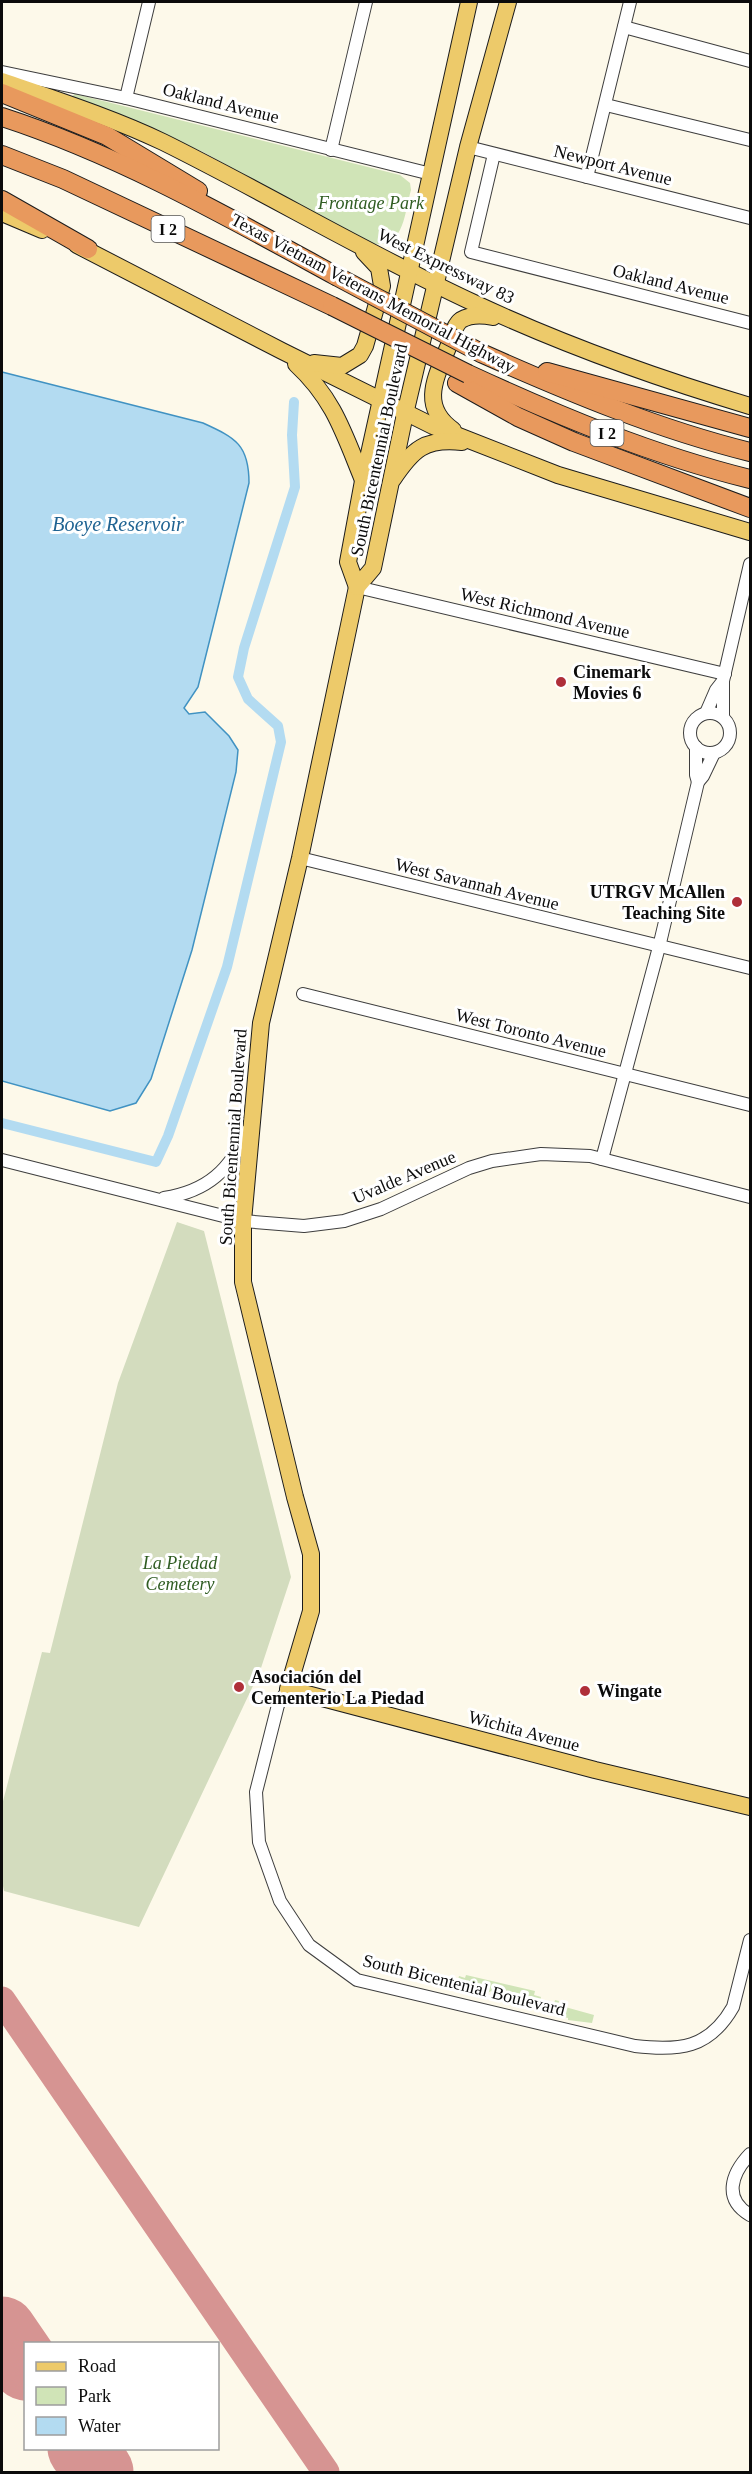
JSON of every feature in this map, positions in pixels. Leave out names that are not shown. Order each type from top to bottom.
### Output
[{"type":"highway","points":[[2,93],[107,136],[300,256]]},
{"type":"highway","name":"Texas Vietnam Veterans Memorial Highway","points":[[2,117],[96,152],[261,234],[481,354],[642,419],[750,452]]},
{"type":"highway","name":"Texas Vietnam Veterans Memorial Highway","points":[[2,155],[63,179],[332,306],[462,379],[703,467],[750,479]]},
{"type":"highway","points":[[2,201],[88,249]]},
{"type":"highway","points":[[481,354],[750,428]]},
{"type":"highway","points":[[462,379],[518,417],[574,442],[750,508]]},
{"type":"main road","name":"South Bicentennial Boulevard","points":[[357,587],[348,562],[363,480],[469,2]]},
{"type":"main road","name":"South Bicentennial Boulevard","points":[[288,1689],[311,1611],[311,1554],[243,1282],[243,1221],[261,1023],[300,858],[357,587],[373,568],[389,484],[468,147],[508,2]]},
{"type":"main road","name":"West Expressway 83","points":[[2,81],[161,142],[355,243],[512,321],[626,367],[750,406]]},
{"type":"main road","points":[[2,213],[88,249],[405,414],[558,475],[750,532]]},
{"type":"main road","points":[[301,361],[342,366],[360,355],[365,346],[382,286],[379,268],[355,243]]},
{"type":"main road","points":[[463,438],[438,417],[433,400],[436,379],[458,324],[469,316],[482,315],[512,321]]},
{"type":"main road","points":[[282,351],[311,378],[327,398],[339,420],[363,480]]},
{"type":"main road","points":[[389,484],[412,454],[425,444],[449,440],[483,446]]},
{"type":"main road","name":"Wichita Avenue","points":[[288,1689],[595,1770],[750,1807]]},
{"type":"street","points":[[126,98],[149,2]]},
{"type":"street","points":[[331,150],[366,2]]},
{"type":"street","points":[[587,177],[630,2]]},
{"type":"street","points":[[624,27],[750,60]]},
{"type":"street","name":"Oakland Avenue","points":[[2,72],[126,98],[431,174]]},
{"type":"street","points":[[606,105],[750,140]]},
{"type":"street","name":"Newport Avenue","points":[[468,147],[750,218]]},
{"type":"street","name":"Oakland Avenue","points":[[494,154],[471,252],[750,323]]},
{"type":"street","points":[[723,717],[724,678],[750,564]]},
{"type":"street","name":"West Richmond Avenue","points":[[357,587],[724,678]]},
{"type":"street","points":[[706,713],[724,678]]},
{"type":"street","points":[[706,713],[715,713],[723,717],[729,725],[730,738],[723,749],[714,753],[704,752],[696,747],[691,739],[691,727],[698,717],[706,713]]},
{"type":"street","points":[[696,747],[698,782]]},
{"type":"street","points":[[602,1159],[659,947],[698,782],[714,753]]},
{"type":"street","name":"West Savannah Avenue","points":[[300,858],[750,968]]},
{"type":"street","name":"West Toronto Avenue","points":[[303,994],[750,1105]]},
{"type":"street","points":[[158,1198],[182,1195],[206,1184],[225,1171],[241,1146],[252,1121]]},
{"type":"street","name":"Uvalde Avenue","points":[[2,1160],[243,1221],[304,1226],[354,1218],[405,1199],[448,1176],[492,1161],[516,1157],[566,1154],[602,1159],[750,1197]]},
{"type":"street","name":"South Bicentenial Boulevard","points":[[288,1689],[278,1705],[256,1792],[259,1842],[280,1901],[309,1944],[357,1980],[635,2046],[678,2049],[709,2035],[728,2015],[733,2007],[750,1940]]},
{"type":"street","points":[[750,2154],[737,2173],[733,2186],[733,2198],[739,2207],[750,2215]]},
{"type":"green space","name":"Frontage Park","points":[[75,94],[400,175],[410,183],[411,190],[404,220],[396,236],[389,242],[369,243],[203,152],[72,96]]},
{"type":"green space","name":"La Piedad Cemetery","points":[[177,1222],[204,1231],[291,1577],[260,1671],[139,1927],[4,1891],[2,1805],[42,1652],[50,1653],[118,1383]]},
{"type":"green space","points":[[466,1975],[535,1991],[534,1995],[541,1997],[538,2009],[533,2001],[525,2006],[519,1998],[510,2002],[505,1995],[496,1999],[491,1991],[484,1995],[478,1988],[469,1992],[465,1985],[456,1989],[459,1976],[465,1978]]},
{"type":"green space","points":[[555,2000],[559,2001],[558,2005],[594,2015],[592,2023],[568,2020],[568,2018],[552,2014]]},
{"type":"water","name":"Boeye Reservoir","points":[[2,372],[203,423],[224,433],[238,444],[243,451],[248,470],[249,483],[198,687],[184,708],[189,714],[205,712],[229,736],[238,750],[236,772],[192,950],[151,1079],[136,1103],[110,1111],[2,1081]]},
{"type":"waterway","points":[[2,1123],[156,1162],[168,1136],[227,967],[281,742],[278,726],[248,699],[238,677],[244,648],[295,487],[292,435],[294,402]]},
{"type":"taxiway","points":[[2,2000],[326,2472]]},
{"type":"runway","points":[[2,2331],[24,2363]]},
{"type":"runway","points":[[83,2450],[99,2472]]},
{"type":"place","name":"Cinemark Movies 6","points":[[561,682]]},
{"type":"place","name":"UTRGV McAllen Teaching Site","points":[[737,902]]},
{"type":"place","name":"Asociación del Cementerio La Piedad","points":[[239,1687]]},
{"type":"place","name":"Wingate","points":[[585,1691]]}]
